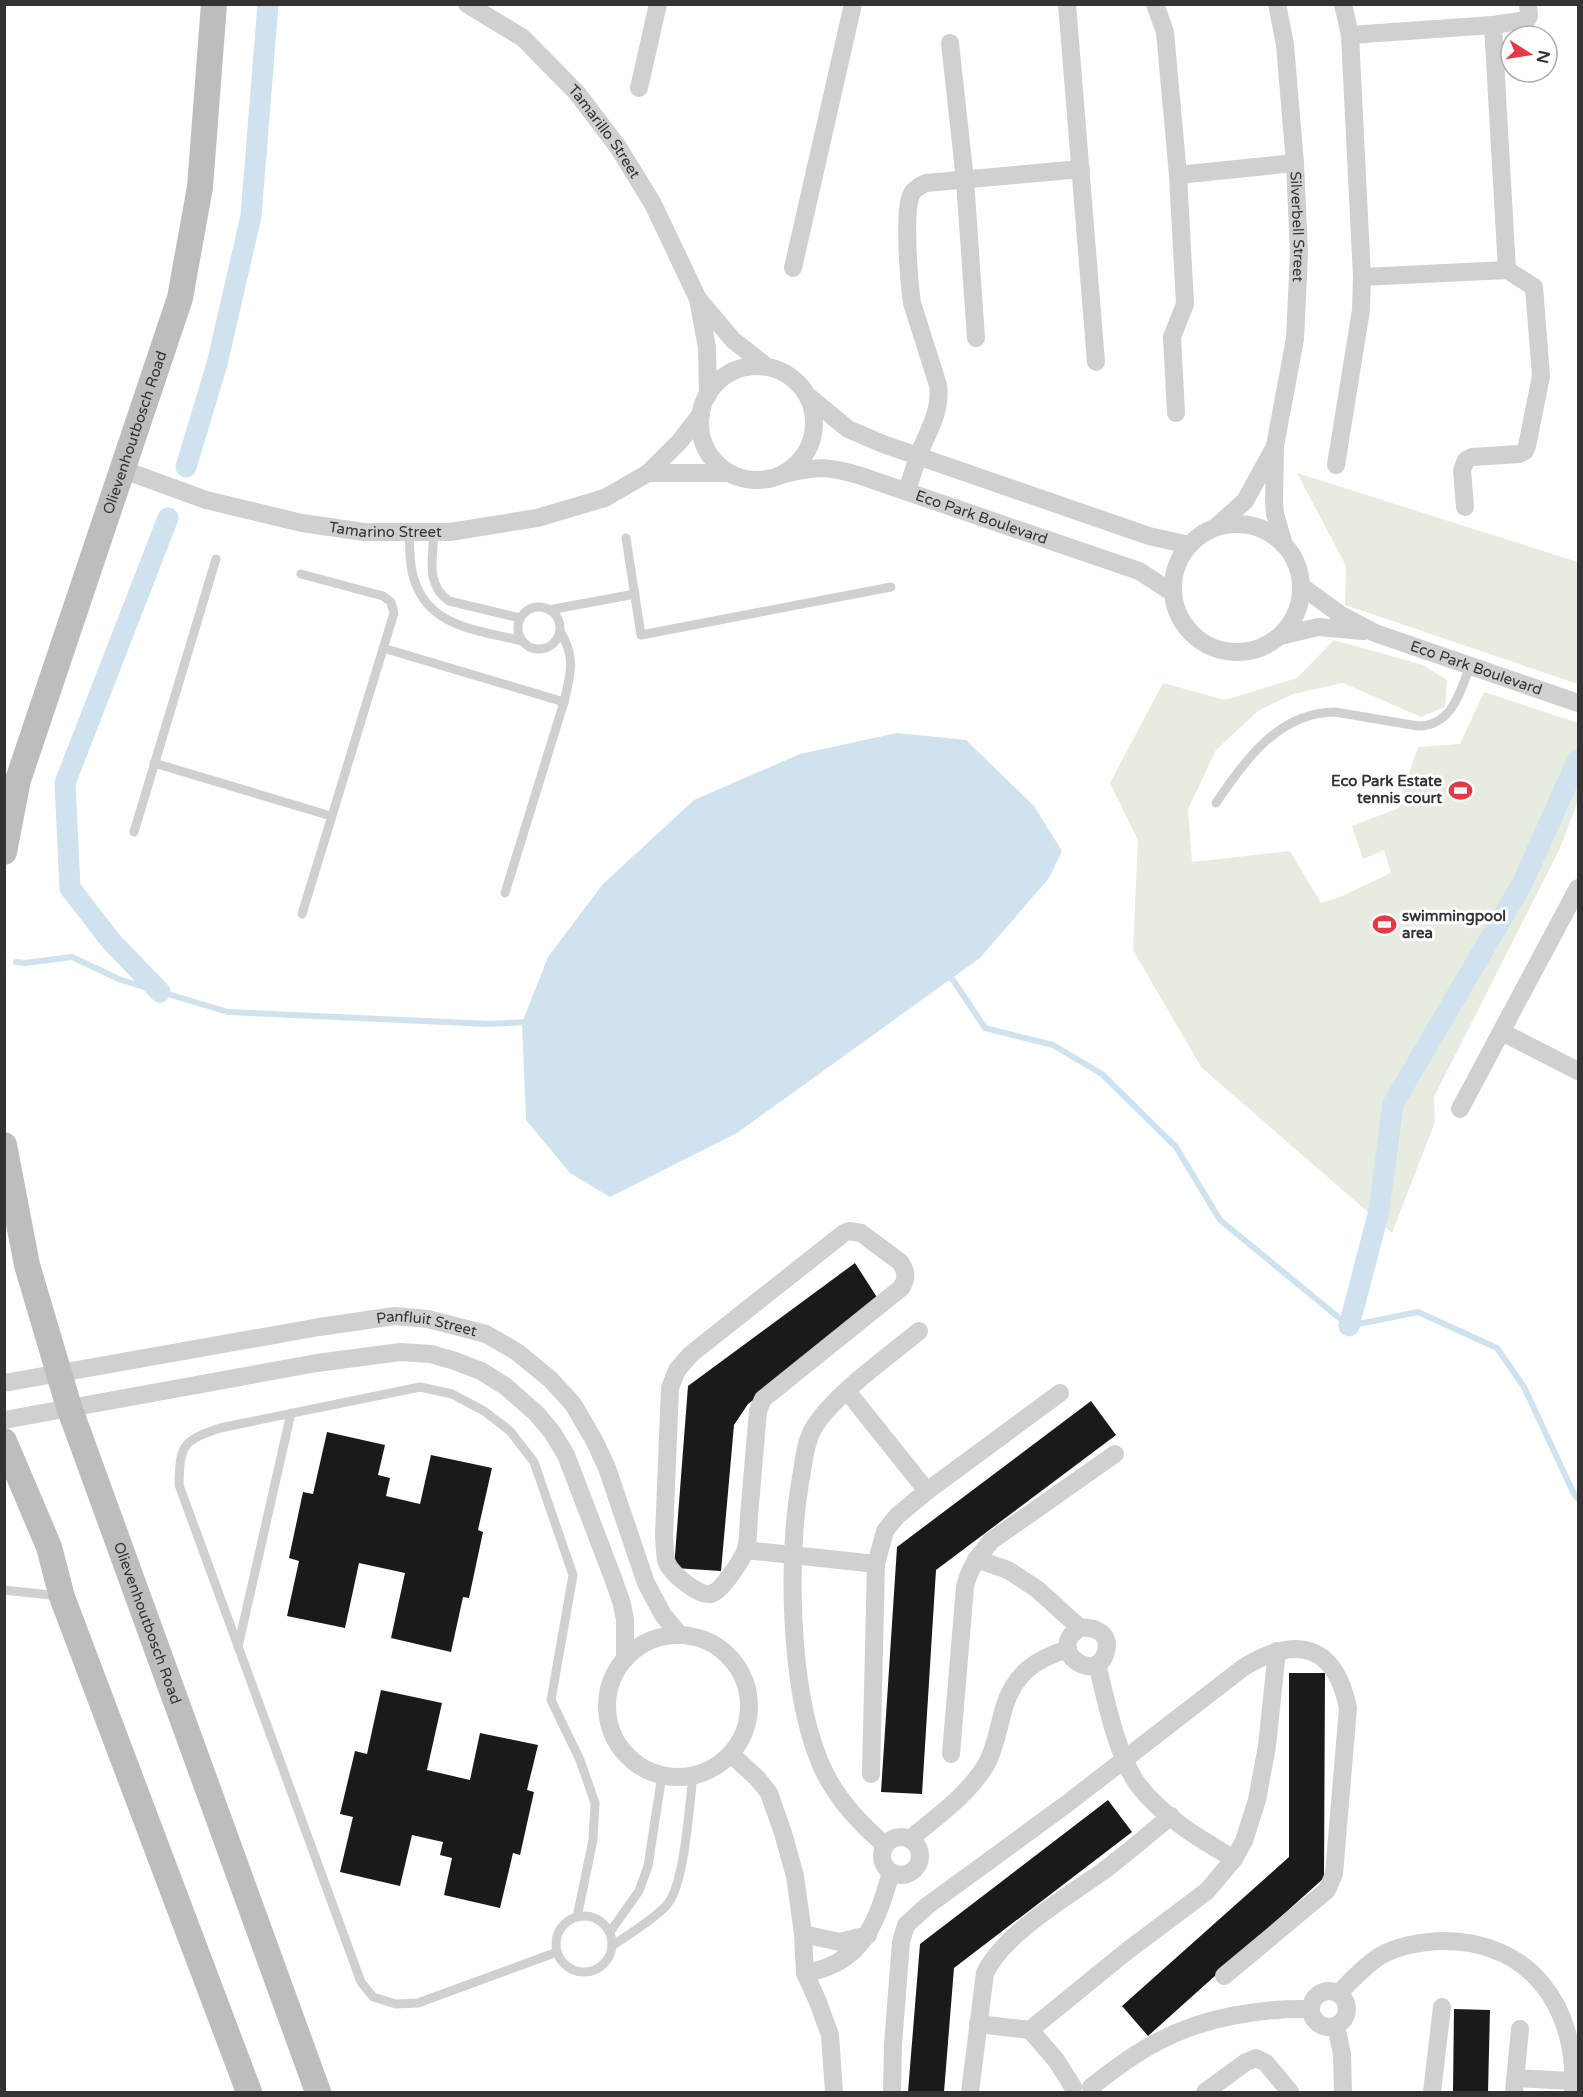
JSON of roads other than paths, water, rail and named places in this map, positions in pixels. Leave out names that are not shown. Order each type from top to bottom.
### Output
[{"type":"main road","name":"Olievenhoutbosch Road","points":[[4,852],[18,780],[180,298],[200,187],[214,4]]},
{"type":"main road","name":"Olievenhoutbosch Road","points":[[4,1144],[27,1265],[69,1407],[318,2092]]},
{"type":"main road","points":[[4,1441],[49,1546],[62,1597],[249,2092]]},
{"type":"street","name":"Tamarillo Street","points":[[467,4],[523,38],[577,93],[618,147],[653,204],[698,299],[707,348],[708,395]]},
{"type":"street","points":[[639,88],[658,4]]},
{"type":"street","points":[[793,268],[853,4]]},
{"type":"street","points":[[1067,4],[1096,362]]},
{"type":"street","points":[[1155,4],[1165,32],[1178,175],[1185,304],[1185,310],[1172,337],[1176,413]]},
{"type":"street","name":"Silverbell Street","points":[[1277,4],[1285,45],[1295,163],[1299,253],[1295,339],[1275,446],[1275,514],[1284,545]]},
{"type":"street","points":[[1336,465],[1359,336],[1362,277],[1350,35],[1343,4]]},
{"type":"street","points":[[1350,35],[1493,25],[1527,20],[1528,4]]},
{"type":"street","points":[[1493,25],[1507,270]]},
{"type":"street","points":[[950,43],[965,180],[976,338]]},
{"type":"street","points":[[1178,175],[1295,163]]},
{"type":"street","points":[[907,490],[918,456],[938,410],[940,398],[912,303],[908,213],[910,197],[916,188],[926,183],[1081,169]]},
{"type":"street","points":[[1362,277],[1507,270],[1534,286],[1541,376],[1525,451],[1519,454],[1472,457],[1466,460],[1462,470],[1465,507]]},
{"type":"street","name":"Tamarillo Street","points":[[698,299],[733,340],[766,366]]},
{"type":"street","points":[[808,396],[814,418],[812,440],[801,460],[784,474],[766,480],[747,479],[730,473],[716,463],[706,448],[701,432],[701,414],[708,395],[719,381],[733,372],[749,366],[766,366],[783,372],[798,382],[808,396],[848,429],[918,456],[1149,536],[1189,545]]},
{"type":"street","name":"Tamarino Street","points":[[121,469],[206,500],[302,523],[364,532],[450,532],[537,518],[605,498],[648,473],[680,441],[701,414]]},
{"type":"street","name":"Silverbell Street","points":[[1214,528],[1245,501],[1275,446]]},
{"type":"street","name":"Eco Park Boulevard","points":[[784,474],[826,467],[842,470],[907,490],[1138,571],[1173,593]]},
{"type":"street","points":[[648,473],[730,473]]},
{"type":"street","points":[[1233,524],[1252,525],[1269,533],[1284,545],[1296,564],[1301,586],[1299,604],[1292,621],[1280,636],[1263,647],[1243,652],[1223,651],[1204,644],[1188,630],[1178,613],[1173,593],[1174,576],[1179,560],[1189,545],[1214,528],[1233,524]]},
{"type":"street","name":"Eco Park Boulevard","points":[[1301,586],[1341,615],[1375,633],[1578,703]]},
{"type":"street","name":"Eco Park Boulevard","points":[[1280,636],[1318,627],[1375,633]]},
{"type":"street","points":[[1460,1109],[1578,888]]},
{"type":"street","points":[[1502,1032],[1578,1071]]},
{"type":"street","points":[[855,1231],[900,1262],[906,1275],[905,1282],[901,1288],[763,1399],[758,1411],[746,1550],[728,1578],[711,1594],[692,1587],[668,1564],[664,1536],[670,1388],[677,1370],[691,1354],[844,1233],[855,1231]]},
{"type":"street","name":"Panfluit Street","points":[[4,1383],[319,1327],[395,1316],[428,1319],[486,1334],[517,1352],[550,1379],[573,1404],[607,1468],[646,1584],[663,1615],[679,1634]]},
{"type":"street","points":[[885,1845],[870,1832],[839,1797],[819,1760],[799,1681],[794,1611],[794,1554],[798,1492],[806,1447],[812,1431],[825,1412],[919,1331]]},
{"type":"street","name":"Panfluit Street","points":[[4,1420],[317,1363],[400,1352],[431,1354],[481,1371],[505,1386],[537,1414],[552,1432],[566,1455],[622,1604],[625,1620],[625,1659]]},
{"type":"street","points":[[848,1390],[927,1491]]},
{"type":"street","points":[[871,1774],[876,1564],[885,1531],[897,1516],[927,1491],[1060,1393]]},
{"type":"street","points":[[951,1754],[968,1573],[991,1541],[1115,1454]]},
{"type":"street","points":[[746,1550],[876,1564]]},
{"type":"street","points":[[976,1559],[1008,1570],[1037,1589],[1080,1628]]},
{"type":"street","points":[[1080,1628],[1097,1629],[1107,1642],[1107,1650],[1103,1658],[1097,1664],[1090,1666],[1075,1662],[1068,1649],[1071,1637],[1080,1628]]},
{"type":"street","name":"Panfluit Street","points":[[679,1634],[702,1638],[722,1649],[738,1667],[747,1688],[749,1711],[743,1734],[731,1754],[713,1768],[693,1776],[662,1775],[649,1771],[630,1759],[617,1742],[608,1721],[607,1699],[612,1678],[625,1659],[640,1646],[658,1637],[679,1634]]},
{"type":"street","points":[[892,2092],[898,1959],[906,1925],[927,1906],[1125,1760],[1244,1667],[1277,1650],[1292,1648],[1318,1654],[1330,1664],[1344,1688],[1348,1708],[1336,1862],[1331,1883],[1327,1890],[1224,1976]]},
{"type":"street","points":[[910,1839],[972,1784],[985,1766],[993,1751],[1011,1691],[1021,1676],[1033,1663],[1048,1655],[1068,1649]]},
{"type":"street","points":[[1030,2030],[1127,1951],[1207,1891],[1234,1859],[1244,1841],[1257,1800],[1267,1746],[1277,1650]]},
{"type":"street","points":[[1097,1664],[1109,1712],[1125,1760],[1138,1785],[1157,1805],[1194,1835],[1234,1859]]},
{"type":"street","points":[[731,1754],[757,1778],[768,1793],[783,1833],[795,1876],[803,1934],[805,1973],[830,2035],[834,2092]]},
{"type":"street","points":[[970,2092],[985,1973],[991,1960],[1000,1949],[1036,1918],[1107,1868],[1171,1816]]},
{"type":"street","points":[[896,1837],[910,1839],[919,1850],[917,1865],[906,1874],[891,1872],[882,1860],[885,1845],[896,1837]]},
{"type":"street","points":[[805,1973],[828,1967],[845,1959],[862,1943],[883,1903],[891,1872]]},
{"type":"street","points":[[803,1934],[840,1942],[868,1935]]},
{"type":"street","points":[[1340,1993],[1358,1973],[1379,1956],[1399,1947],[1426,1941],[1469,1942],[1495,1950],[1521,1965],[1540,1981],[1556,2001],[1573,2055],[1573,2087],[1514,2085],[1520,2029]]},
{"type":"street","points":[[1332,1990],[1340,1993],[1347,2004],[1347,2011],[1336,2026],[1322,2025],[1316,2021],[1311,2008],[1317,1995],[1332,1990]]},
{"type":"street","points":[[1432,2092],[1442,2007]]},
{"type":"street","points":[[978,2024],[1030,2030],[1082,2090],[1159,2041],[1193,2027],[1235,2015],[1278,2008],[1311,2008]]},
{"type":"street","points":[[1336,2026],[1342,2054],[1343,2092]]},
{"type":"street","points":[[1204,2092],[1246,2062],[1256,2058],[1266,2063],[1290,2092]]},
{"type":"lane","points":[[409,532],[413,578],[424,599],[436,614],[449,622],[522,641]]},
{"type":"lane","points":[[434,532],[432,576],[439,594],[449,601],[520,618]]},
{"type":"lane","points":[[626,538],[641,635],[891,586]]},
{"type":"lane","points":[[134,832],[216,559]]},
{"type":"lane","points":[[301,574],[383,596],[391,602],[394,613],[302,914]]},
{"type":"lane","points":[[549,610],[634,594]]},
{"type":"lane","points":[[505,893],[564,702],[572,659],[569,646],[560,631],[555,615],[549,610],[542,607],[533,608],[520,618],[518,634],[528,646],[536,649],[544,649],[557,639],[560,631]]},
{"type":"lane","points":[[383,648],[564,702]]},
{"type":"lane","points":[[1216,803],[1241,765],[1274,733],[1323,712],[1418,726],[1431,725],[1451,710],[1470,666]]},
{"type":"lane","points":[[154,763],[331,816]]},
{"type":"lane","points":[[557,1952],[418,2002],[396,2004],[374,1997],[361,1982],[179,1485],[183,1448],[194,1437],[220,1428],[420,1388],[452,1394],[484,1411],[510,1431],[534,1462],[573,1575],[551,1700],[580,1760],[595,1803],[593,1840],[577,1917]]},
{"type":"lane","points":[[238,1647],[291,1413]]},
{"type":"lane","points":[[4,1590],[62,1597]]},
{"type":"lane","points":[[610,1932],[639,1891],[648,1866],[662,1775]]},
{"type":"lane","points":[[612,1946],[667,1906],[677,1887],[693,1776]]},
{"type":"lane","points":[[577,1917],[591,1917],[600,1921],[610,1932],[612,1946],[610,1956],[597,1970],[578,1972],[569,1968],[557,1952],[557,1937],[560,1930],[577,1917]]},
{"type":"water","points":[[897,733],[966,740],[1034,806],[1062,851],[1049,878],[980,958],[737,1133],[610,1197],[570,1173],[526,1120],[522,1023],[548,957],[603,884],[694,800],[800,754]]},
{"type":"waterway","points":[[186,467],[217,364],[251,216],[268,4]]},
{"type":"waterway","points":[[160,992],[111,941],[70,888],[65,783],[168,518]]},
{"type":"waterway","points":[[1349,1326],[1379,1211],[1393,1104],[1522,884],[1578,759]]},
{"type":"waterway","points":[[16,962],[72,957],[121,980],[228,1012],[490,1024],[529,1022]]},
{"type":"waterway","points":[[945,975],[953,980],[985,1028],[1053,1045],[1102,1074],[1176,1147],[1220,1220],[1349,1326],[1418,1312],[1497,1348],[1524,1387],[1578,1499]]},
{"type":"place","name":"Eco Park Estate tennis court","points":[[1460,790]]},
{"type":"place","name":"swimmingpool area","points":[[1384,925]]}]
